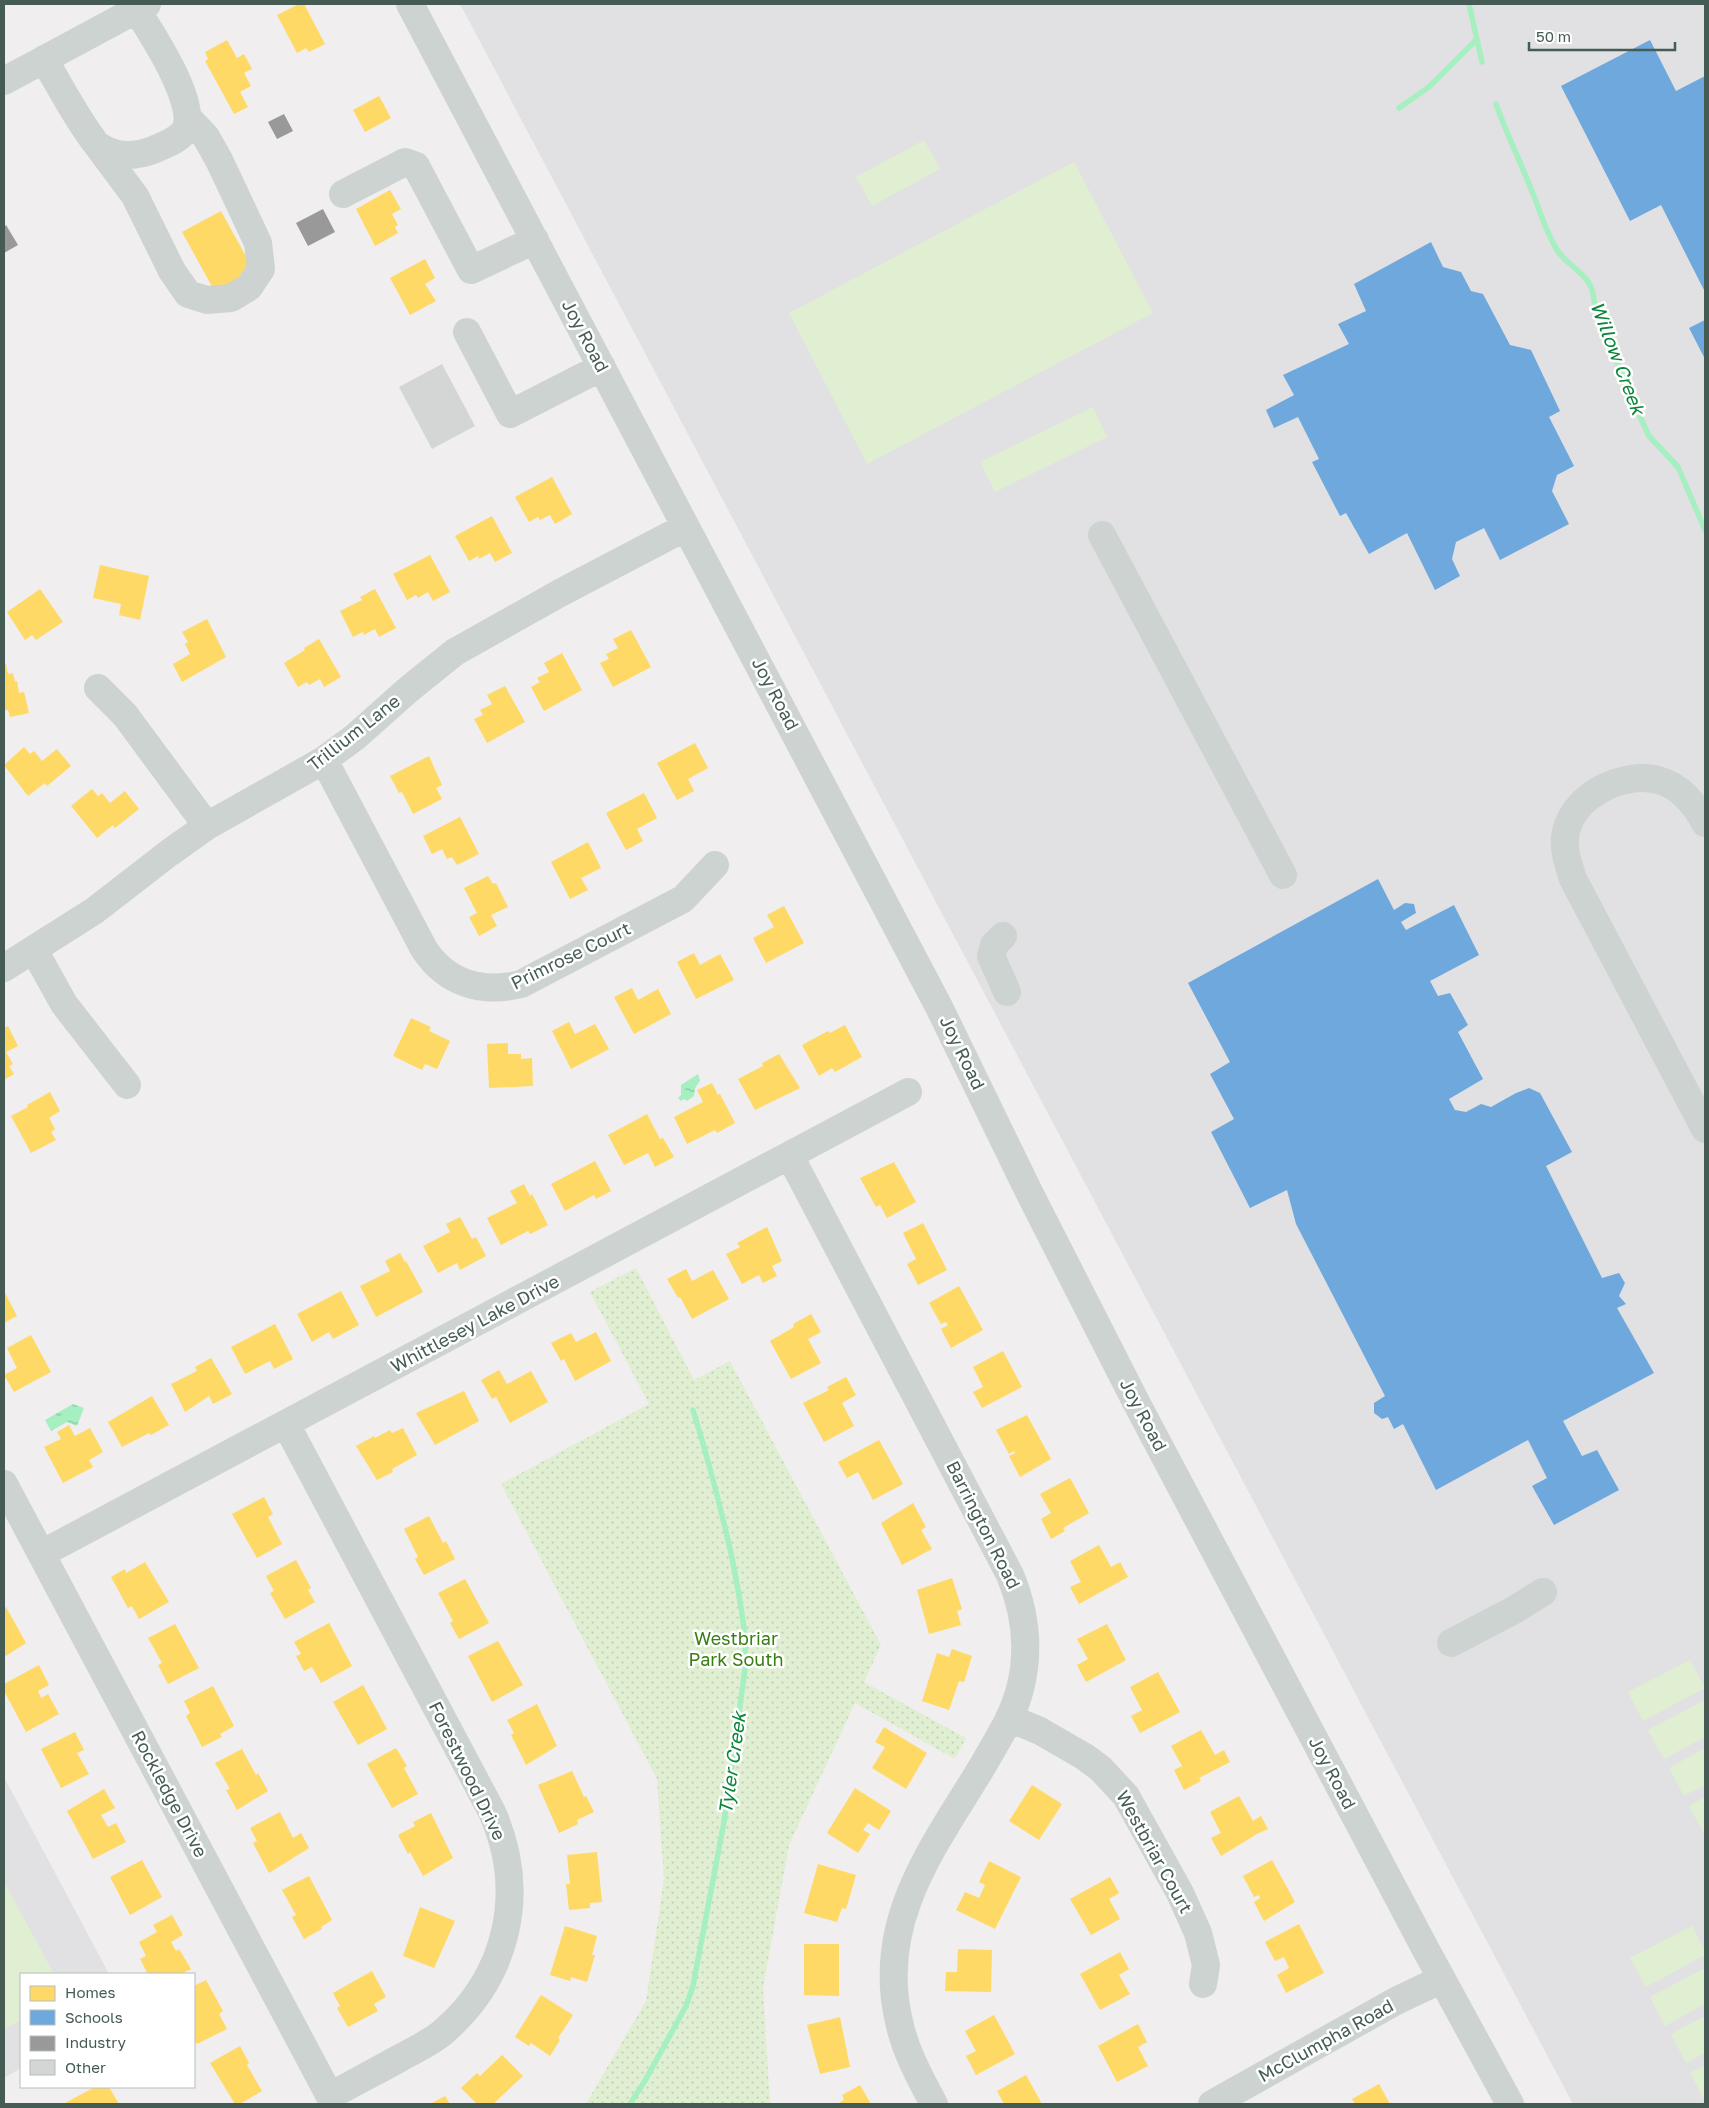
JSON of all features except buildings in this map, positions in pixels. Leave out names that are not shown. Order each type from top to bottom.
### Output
[{"type":"street","name":"Joy Road","points":[[410,4],[939,1007],[1029,1192],[1136,1402],[1510,2104]]},
{"type":"street","points":[[4,81],[44,59],[142,6],[172,69],[188,118],[206,137],[258,243],[261,269],[250,287],[231,298],[207,300],[188,294],[172,271],[135,196],[79,119],[44,59]]},
{"type":"street","points":[[98,145],[114,153],[129,156],[147,153],[168,144],[184,132],[188,118]]},
{"type":"street","points":[[343,194],[405,162],[416,166],[471,270],[535,240]]},
{"type":"street","points":[[467,332],[510,414],[602,367]]},
{"type":"street","name":"Trillium Lane","points":[[4,968],[94,911],[207,826],[324,760],[355,737],[409,688],[454,652],[560,592],[686,526]]},
{"type":"street","points":[[1102,535],[1283,875]]},
{"type":"street","points":[[98,688],[125,715],[207,826]]},
{"type":"street","name":"Primrose Court","points":[[324,760],[424,949],[440,969],[458,981],[470,986],[487,989],[521,984],[682,899],[715,865]]},
{"type":"street","points":[[1705,823],[1699,810],[1681,792],[1668,784],[1658,780],[1641,778],[1622,782],[1605,787],[1578,808],[1566,830],[1565,853],[1573,879],[1705,1129]]},
{"type":"street","points":[[1003,936],[994,945],[992,956],[1007,992]]},
{"type":"street","points":[[34,950],[64,1004],[128,1084]]},
{"type":"street","name":"Whittlesey Lake Drive","points":[[41,1554],[908,1092]]},
{"type":"street","name":"Barrington Road","points":[[790,1156],[1010,1574],[1019,1595],[1023,1615],[1026,1649],[1020,1689],[1009,1718],[923,1864],[908,1897],[897,1939],[894,1968],[897,2016],[910,2058],[934,2104]]},
{"type":"street","name":"Forestwood Drive","points":[[286,1424],[492,1812],[506,1851],[510,1894],[504,1936],[498,1959],[475,1996],[455,2021],[429,2042],[332,2100]]},
{"type":"street","name":"Rockledge Drive","points":[[4,1484],[332,2100]]},
{"type":"street","points":[[1451,1643],[1514,1610],[1543,1592]]},
{"type":"street","name":"Westbriar Court","points":[[1009,1718],[1040,1731],[1085,1756],[1101,1769],[1126,1796],[1180,1893],[1198,1933],[1206,1965],[1203,1984]]},
{"type":"street","name":"McClumpha Road","points":[[1212,2104],[1396,2001],[1442,1979]]},
{"type":"shaded area","points":[[460,4],[1705,4],[1705,2104],[1573,2104]]},
{"type":"shaded area","points":[[4,1777],[108,1973],[20,1973],[20,2069],[4,2078]]},
{"type":"green space","points":[[924,140],[940,169],[872,206],[856,177]]},
{"type":"green space","points":[[1074,162],[1153,313],[867,464],[789,313]]},
{"type":"green space","points":[[1093,407],[1107,437],[995,492],[980,462]]},
{"type":"green space","name":"Westbriar Park South","points":[[636,1268],[694,1380],[730,1361],[881,1645],[864,1682],[966,1738],[955,1759],[855,1703],[789,1845],[763,1988],[770,2104],[584,2104],[587,2102],[646,2001],[664,1879],[657,1779],[501,1484],[649,1404],[590,1292]]},
{"type":"green space","points":[[1690,1660],[1705,1688],[1643,1721],[1628,1692]]},
{"type":"green space","points":[[1705,1700],[1705,1737],[1664,1759],[1648,1730]]},
{"type":"green space","points":[[1705,1748],[1705,1785],[1684,1796],[1669,1768]]},
{"type":"green space","points":[[1705,1797],[1705,1834],[1704,1834],[1689,1806]]},
{"type":"green space","points":[[4,1882],[53,1973],[20,1973],[20,2021],[4,2029]]},
{"type":"green space","points":[[1692,1926],[1705,1951],[1705,1955],[1646,1987],[1630,1958]]},
{"type":"green space","points":[[1705,1968],[1705,2004],[1665,2026],[1650,1997]]},
{"type":"green space","points":[[1705,2016],[1705,2053],[1686,2063],[1671,2034]]},
{"type":"green space","points":[[1705,2065],[1705,2101],[1690,2073]]},
{"type":"water","points":[[698,1074],[700,1081],[695,1088],[694,1096],[687,1101],[684,1099],[681,1101],[678,1098],[681,1095],[681,1085]]},
{"type":"water","points":[[73,1404],[84,1408],[77,1426],[67,1422],[51,1431],[45,1420]]},
{"type":"waterway","name":"Willow Creek","points":[[1469,4],[1482,62]]},
{"type":"waterway","points":[[1399,108],[1429,87],[1477,39]]},
{"type":"waterway","name":"Willow Creek","points":[[1496,104],[1549,235],[1557,250],[1580,272],[1589,284],[1628,391],[1649,436],[1678,467],[1705,530]]},
{"type":"waterway","name":"Tyler Creek","points":[[630,2104],[686,2006],[693,1986],[724,1822],[745,1669],[744,1627],[732,1558],[693,1410]]}]
